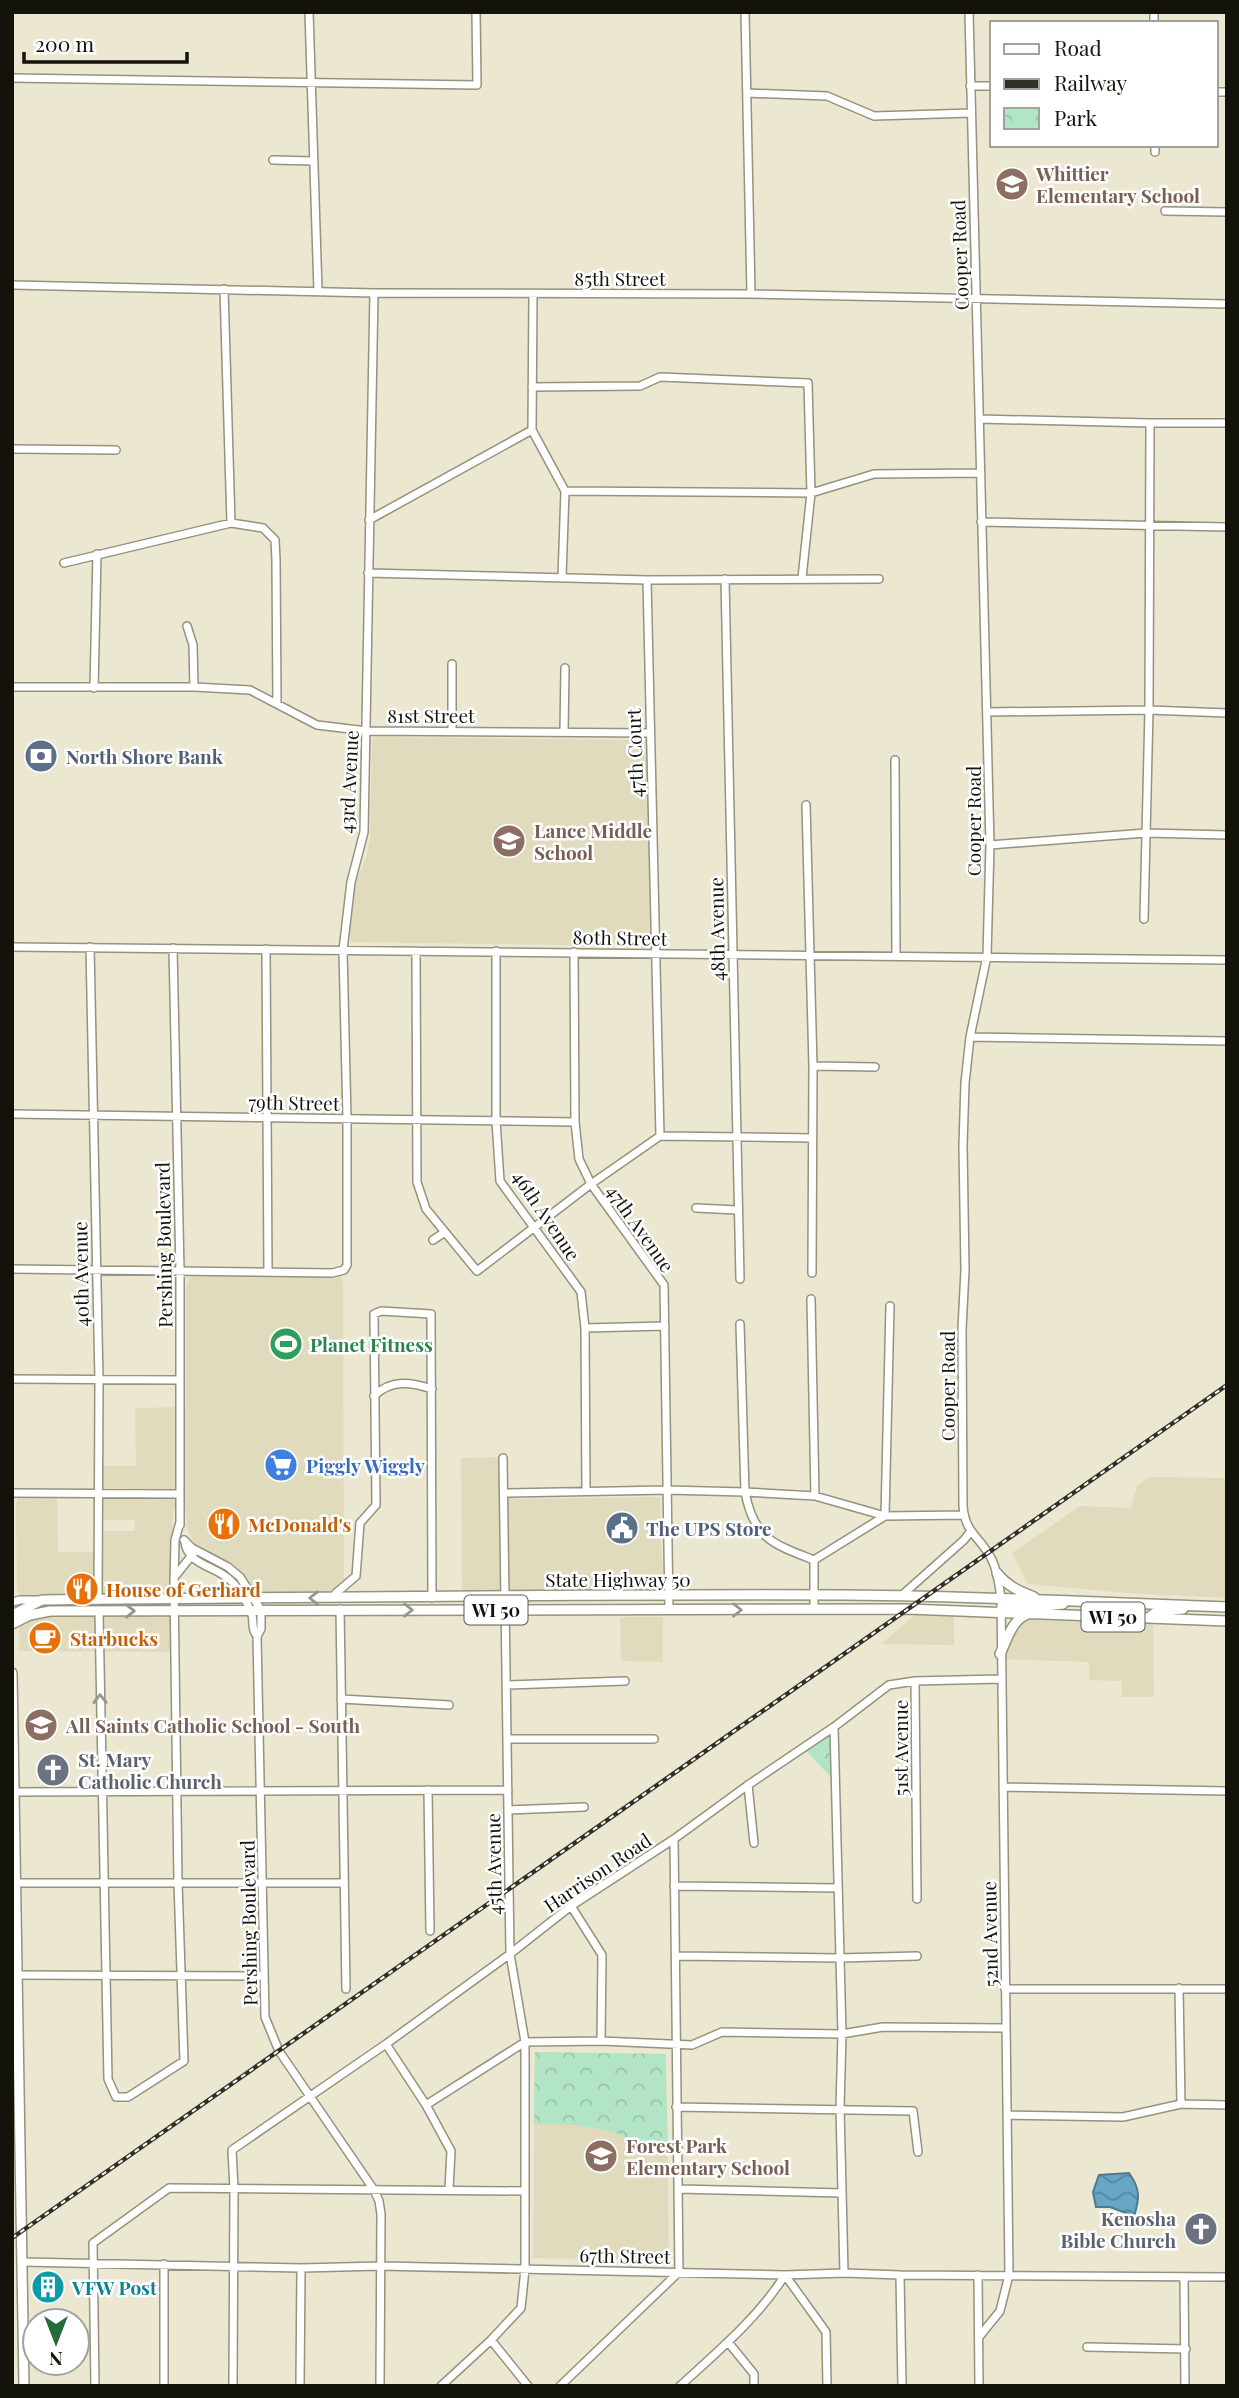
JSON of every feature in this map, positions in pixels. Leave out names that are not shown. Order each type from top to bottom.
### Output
[{"type":"main road","points":[[997,1573],[1014,1589],[1039,1599]]},
{"type":"main road","name":"State Highway 50","points":[[14,1608],[42,1600],[814,1595],[1227,1606]]},
{"type":"main road","points":[[923,1609],[947,1604],[991,1603],[1001,1598]]},
{"type":"main road","points":[[1000,1611],[1006,1605],[1045,1606],[1082,1601]]},
{"type":"main road","points":[[1148,1618],[1156,1612],[1202,1606]]},
{"type":"main road","name":"State Highway 50","points":[[12,1625],[37,1613],[340,1609],[923,1609],[1227,1621]]},
{"type":"main road","points":[[1000,1654],[1013,1626],[1022,1616],[1032,1613]]},
{"type":"main road","points":[[12,1673],[16,2159],[23,2262],[24,2386]]},
{"type":"street","points":[[309,12],[318,291]]},
{"type":"street","points":[[12,78],[477,85],[476,12]]},
{"type":"street","points":[[745,12],[751,294]]},
{"type":"street","name":"Cooper Road","points":[[969,12],[990,845],[987,956],[970,1037],[965,1078],[963,1145],[964,1515],[970,1532]]},
{"type":"street","points":[[970,86],[990,86]]},
{"type":"street","points":[[747,93],[827,96],[874,116],[971,113]]},
{"type":"street","points":[[274,160],[313,161]]},
{"type":"street","points":[[1165,211],[1227,212]]},
{"type":"street","name":"85th Street","points":[[12,285],[374,293],[751,294],[1227,304]]},
{"type":"street","points":[[224,289],[231,523]]},
{"type":"street","name":"43rd Avenue","points":[[268,1272],[338,1273],[347,1265],[343,950],[351,883],[364,832],[374,293]]},
{"type":"street","points":[[533,294],[532,430],[565,491],[562,577]]},
{"type":"street","points":[[532,387],[640,386],[660,377],[808,383],[811,493],[802,578]]},
{"type":"street","points":[[980,419],[1227,423]]},
{"type":"street","points":[[1144,919],[1149,710],[1150,423]]},
{"type":"street","points":[[369,520],[532,430]]},
{"type":"street","points":[[12,449],[116,450]]},
{"type":"street","points":[[565,491],[811,493],[874,474],[981,473]]},
{"type":"street","points":[[981,522],[1227,527]]},
{"type":"street","points":[[64,563],[231,523],[263,528],[275,540],[277,704]]},
{"type":"street","points":[[94,688],[97,554]]},
{"type":"street","points":[[368,573],[647,580],[879,579]]},
{"type":"street","name":"48th Avenue","points":[[725,579],[740,1279]]},
{"type":"street","name":"47th Court","points":[[647,580],[660,1136]]},
{"type":"street","points":[[187,625],[193,645],[194,687]]},
{"type":"street","points":[[452,664],[452,730]]},
{"type":"street","points":[[564,732],[565,668]]},
{"type":"street","name":"81st Street","points":[[12,687],[194,687],[250,690],[317,725],[367,731],[649,733]]},
{"type":"street","points":[[987,712],[1149,710],[1227,713]]},
{"type":"street","points":[[895,760],[896,956]]},
{"type":"street","points":[[806,805],[813,1066],[812,1273]]},
{"type":"street","points":[[990,845],[1146,833],[1227,835]]},
{"type":"street","name":"80th Street","points":[[12,947],[1227,960]]},
{"type":"street","name":"40th Avenue","points":[[90,947],[99,1380],[98,1600]]},
{"type":"street","name":"Pershing Boulevard","points":[[173,948],[180,1270],[180,1521],[184,1540],[194,1554],[233,1570],[242,1580],[257,1636],[265,2017],[273,2039],[308,2096],[374,2190],[382,2214],[380,2386]]},
{"type":"street","points":[[12,1269],[268,1272],[265,950]]},
{"type":"street","points":[[416,951],[417,1182],[426,1209],[477,1271],[591,1184],[660,1136],[812,1138]]},
{"type":"street","name":"46th Avenue","points":[[496,951],[496,1121],[500,1181],[581,1292],[585,1328],[586,1491]]},
{"type":"street","name":"47th Avenue","points":[[574,952],[575,1122],[579,1159],[591,1184],[664,1285],[668,1610]]},
{"type":"street","points":[[970,1037],[1227,1041]]},
{"type":"street","points":[[813,1066],[875,1067]]},
{"type":"street","name":"79th Street","points":[[12,1114],[575,1122]]},
{"type":"street","points":[[696,1208],[737,1210]]},
{"type":"street","points":[[433,1240],[445,1232]]},
{"type":"street","points":[[811,1299],[815,1496]]},
{"type":"street","points":[[885,1516],[890,1306]]},
{"type":"street","points":[[336,1593],[356,1576],[360,1523],[376,1505],[374,1314],[382,1311],[431,1314],[432,1598]]},
{"type":"street","points":[[740,1324],[745,1492],[749,1512],[768,1540],[814,1560]]},
{"type":"street","points":[[585,1328],[665,1326]]},
{"type":"street","points":[[12,1379],[180,1380]]},
{"type":"street","points":[[374,1396],[382,1387],[400,1383],[432,1389]]},
{"type":"street","name":"45th Avenue","points":[[441,2386],[521,2308],[525,2269],[525,2042],[510,1954],[503,1458]]},
{"type":"street","points":[[504,1493],[667,1490],[745,1492],[815,1496],[885,1516],[964,1515]]},
{"type":"street","points":[[12,1493],[180,1494]]},
{"type":"street","points":[[814,1560],[885,1516]]},
{"type":"street","points":[[99,1612],[107,2079],[116,2097],[128,2097],[184,2061],[178,1882],[174,1600],[176,1540],[180,1521]]},
{"type":"street","points":[[901,1597],[970,1532]]},
{"type":"street","name":"52nd Avenue","points":[[970,1532],[988,1553],[997,1573],[1001,1598],[1008,2115],[1009,2275],[1000,2311],[979,2337]]},
{"type":"street","points":[[174,1578],[194,1554]]},
{"type":"street","points":[[814,1560],[814,1609]]},
{"type":"street","name":"Pershing Boulevard","points":[[248,1598],[261,1610],[261,1629],[257,1636]]},
{"type":"street","points":[[14,1608],[37,1613]]},
{"type":"street","points":[[340,1609],[346,1989]]},
{"type":"street","name":"Harrison Road","points":[[234,2189],[232,2150],[386,2044],[571,1906],[674,1839],[834,1727],[889,1685],[915,1681],[1000,1679]]},
{"type":"street","points":[[506,1685],[625,1681]]},
{"type":"street","name":"51st Avenue","points":[[915,1681],[917,1899]]},
{"type":"street","points":[[341,1699],[449,1705]]},
{"type":"street","points":[[834,1727],[842,2034],[840,2108],[844,2273]]},
{"type":"street","points":[[507,1739],[654,1739]]},
{"type":"street","points":[[748,1785],[754,1843]]},
{"type":"street","points":[[1003,1787],[1227,1791]]},
{"type":"street","points":[[428,1790],[430,1931]]},
{"type":"street","points":[[14,1792],[508,1790]]},
{"type":"street","points":[[508,1810],[584,1807]]},
{"type":"street","points":[[560,2386],[679,2272],[674,1839]]},
{"type":"street","points":[[14,1883],[344,1883]]},
{"type":"street","points":[[674,1886],[837,1888]]},
{"type":"street","points":[[571,1906],[602,1955],[601,2041]]},
{"type":"street","points":[[677,1956],[917,1956]]},
{"type":"street","points":[[15,1975],[263,1976]]},
{"type":"street","points":[[1180,1988],[1181,2104]]},
{"type":"street","points":[[1005,1989],[1227,1989]]},
{"type":"street","points":[[426,2105],[525,2042],[601,2041],[692,2045],[722,2032],[842,2034],[883,2026],[1006,2028]]},
{"type":"street","points":[[386,2044],[426,2105],[451,2151],[449,2189]]},
{"type":"street","points":[[1008,2115],[1123,2117],[1181,2104],[1227,2105]]},
{"type":"street","points":[[676,2107],[913,2111],[918,2152]]},
{"type":"street","points":[[95,2386],[93,2243],[169,2188],[524,2191]]},
{"type":"street","points":[[233,2386],[234,2189]]},
{"type":"street","points":[[678,2189],[842,2193]]},
{"type":"street","name":"67th Street","points":[[23,2262],[301,2268],[381,2266],[785,2275],[844,2273],[1227,2277]]},
{"type":"street","points":[[164,2264],[164,2386]]},
{"type":"street","points":[[300,2386],[301,2268]]},
{"type":"street","points":[[680,2386],[728,2342],[774,2293],[785,2275],[826,2332],[827,2386]]},
{"type":"street","points":[[900,2275],[902,2386]]},
{"type":"street","points":[[978,2275],[979,2386]]},
{"type":"street","points":[[1184,2277],[1185,2386]]},
{"type":"street","points":[[491,2340],[528,2386]]},
{"type":"street","points":[[728,2342],[754,2374],[754,2386]]},
{"type":"street","points":[[1087,2347],[1186,2349]]},
{"type":"shaded area","name":"Lance Middle School","points":[[374,737],[645,740],[650,943],[644,946],[351,942],[349,912],[354,886],[366,858],[370,838]]},
{"type":"shaded area","points":[[341,1276],[344,1596],[252,1593],[247,1584],[194,1543],[187,1529],[186,1510],[173,1510],[169,1595],[21,1597],[17,1590],[16,1505],[19,1496],[57,1496],[58,1552],[101,1552],[101,1531],[135,1531],[135,1520],[101,1520],[101,1466],[136,1466],[135,1408],[186,1407],[186,1291],[189,1278]]},
{"type":"shaded area","points":[[506,1457],[506,1487],[514,1499],[660,1497],[663,1589],[462,1593],[461,1458]]},
{"type":"shaded area","points":[[1149,1477],[1227,1478],[1227,1598],[1126,1593],[1028,1584],[1012,1553],[1080,1506],[1131,1508],[1137,1486]]},
{"type":"shaded area","points":[[167,1613],[170,1617],[171,1652],[19,1651],[19,1625],[43,1615]]},
{"type":"shaded area","points":[[916,1614],[954,1615],[954,1645],[881,1644]]},
{"type":"shaded area","points":[[620,1617],[663,1617],[663,1662],[621,1661]]},
{"type":"shaded area","points":[[1013,1617],[1153,1623],[1154,1697],[1122,1697],[1122,1681],[1089,1680],[1089,1662],[1004,1659],[1007,1624]]},
{"type":"shaded area","name":"Forest Park Elementary School","points":[[535,2052],[666,2054],[669,2260],[533,2258]]},
{"type":"green space","points":[[830,1735],[831,1777],[805,1750]]},
{"type":"green space","points":[[535,2052],[665,2054],[668,2145],[635,2144],[615,2132],[578,2125],[534,2124]]},
{"type":"water","points":[[1129,2173],[1138,2193],[1134,2216],[1110,2207],[1096,2207],[1093,2192],[1099,2175]]},
{"type":"railway","points":[[12,2238],[1227,1385]]},
{"type":"place","name":"Whittier Elementary School","points":[[1012,184]]},
{"type":"place","name":"North Shore Bank","points":[[41,756]]},
{"type":"place","name":"Lance Middle School","points":[[509,841]]},
{"type":"place","name":"Planet Fitness","points":[[286,1344]]},
{"type":"place","name":"Piggly Wiggly","points":[[281,1465]]},
{"type":"place","name":"McDonald's","points":[[224,1524]]},
{"type":"place","name":"The UPS Store","points":[[622,1528]]},
{"type":"place","name":"House of Gerhard","points":[[82,1589]]},
{"type":"place","name":"Starbucks","points":[[45,1638]]},
{"type":"place","name":"All Saints Catholic School - South","points":[[41,1725]]},
{"type":"place","name":"St. Mary Catholic Church","points":[[53,1770]]},
{"type":"place","name":"Forest Park Elementary School","points":[[601,2156]]},
{"type":"place","name":"Kenosha Bible Church","points":[[1201,2229]]},
{"type":"place","name":"VFW Post","points":[[48,2287]]}]
